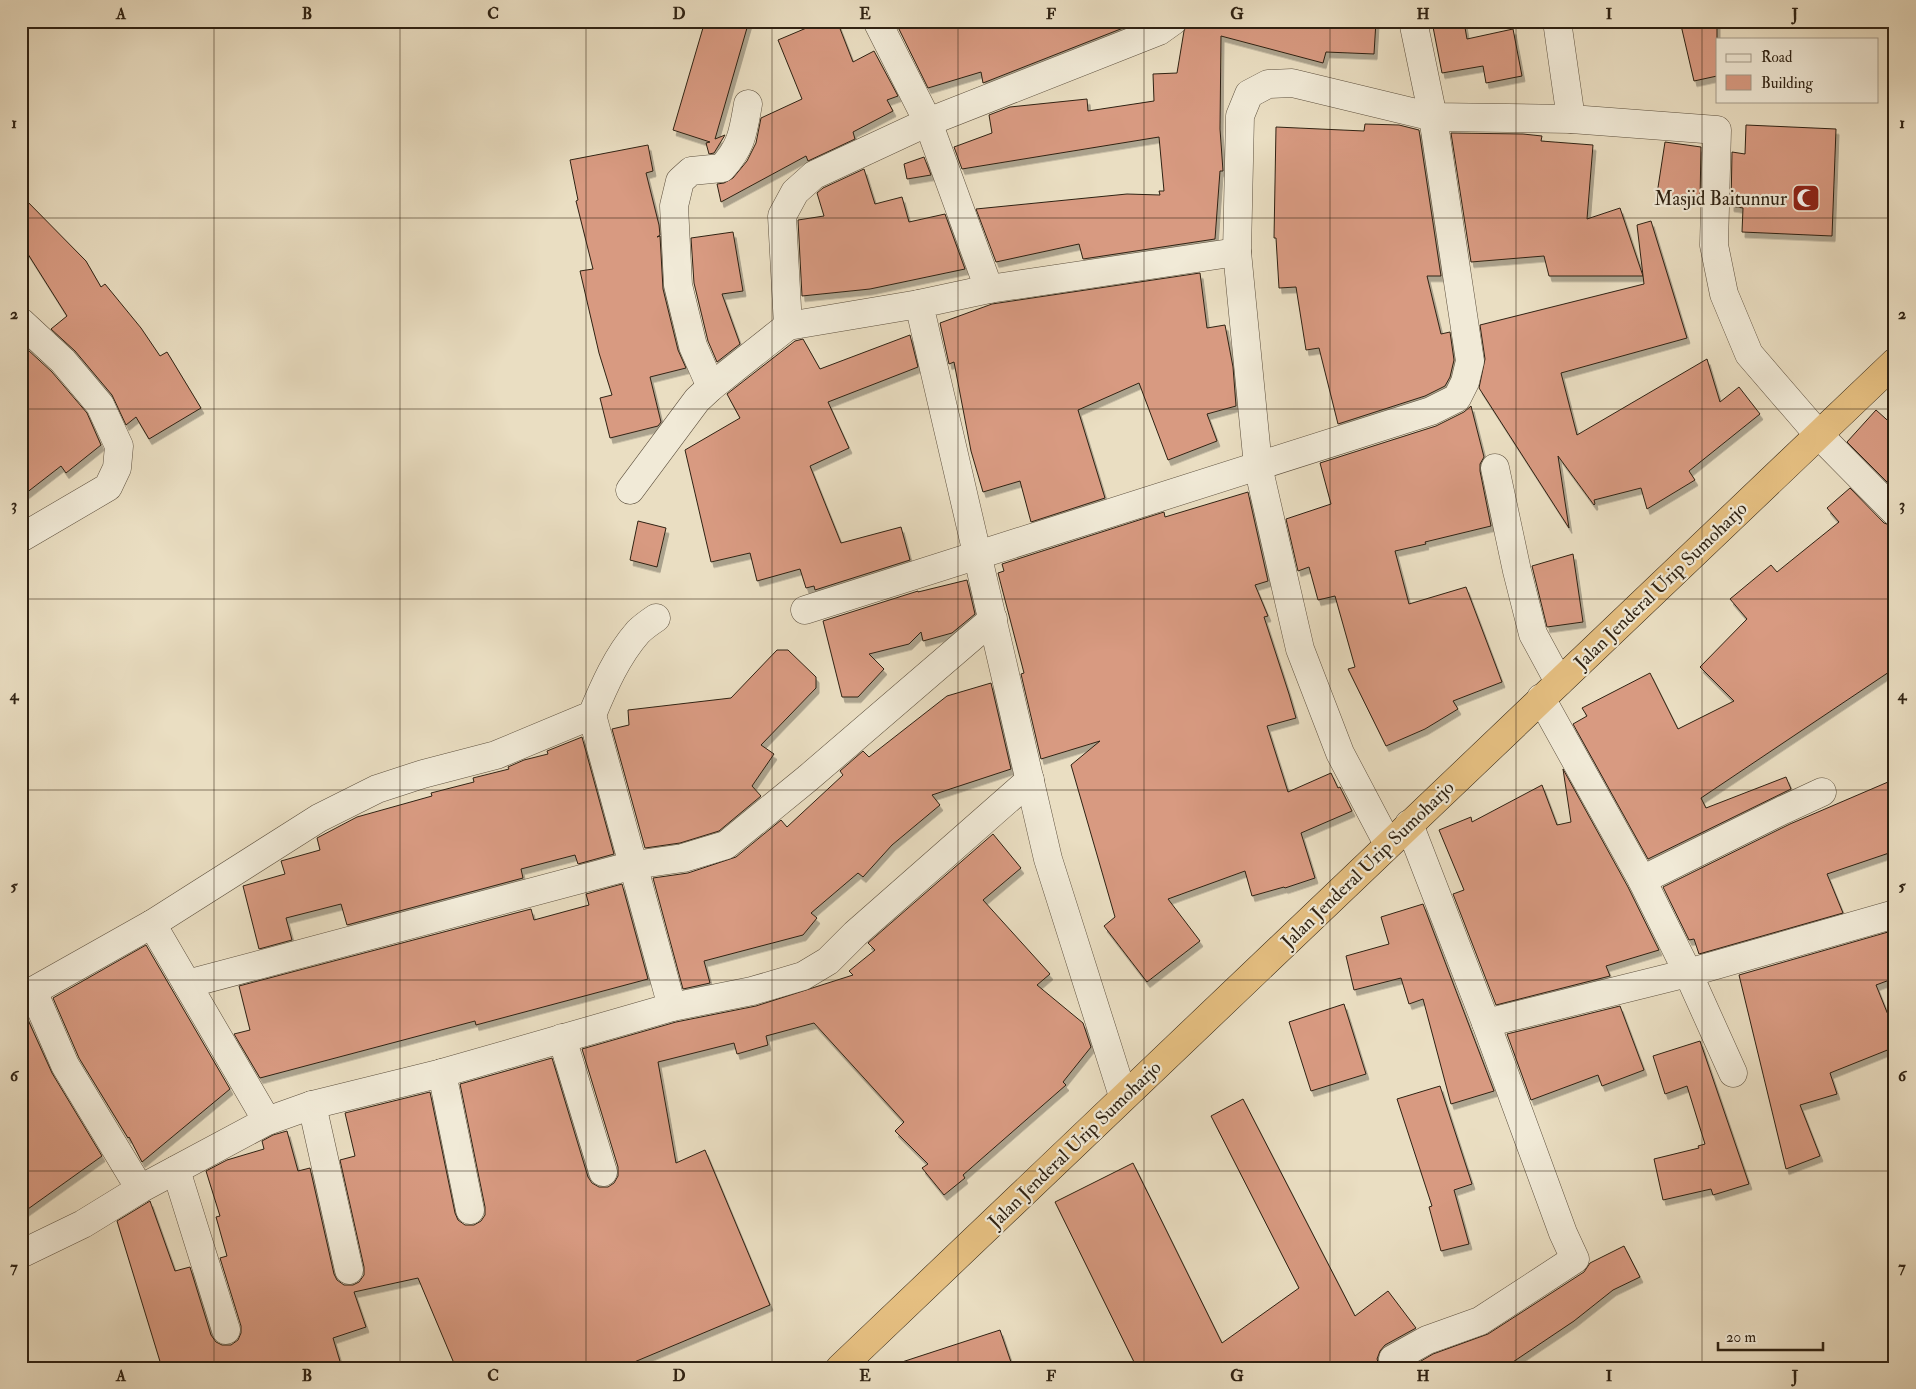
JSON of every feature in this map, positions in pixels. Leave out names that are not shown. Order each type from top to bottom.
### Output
[{"type":"highway","name":"Jalan Jenderal Urip Sumoharjo","points":[[840,1368],[1123,1096],[1895,362]]},
{"type":"street","points":[[877,21],[928,122],[989,289]]},
{"type":"street","points":[[788,326],[782,216],[795,192],[814,175],[928,122],[1159,32],[1173,21]]},
{"type":"street","points":[[805,610],[1430,411],[1458,398],[1465,382],[1470,361],[1433,117],[1413,21]]},
{"type":"street","points":[[1557,21],[1572,119]]},
{"type":"street","points":[[1388,844],[1340,752],[1300,649],[1258,466],[1236,252],[1240,116],[1249,94],[1268,84],[1292,83],[1433,117],[1572,119],[1717,130],[1714,245],[1724,294],[1749,354],[1818,434],[1895,512]]},
{"type":"street","points":[[711,387],[693,346],[678,285],[674,206],[680,180],[690,170],[722,168],[735,154],[742,137],[748,104]]},
{"type":"street","points":[[630,490],[697,400],[788,326],[919,304],[989,289],[1236,252]]},
{"type":"street","points":[[919,304],[1048,859],[1123,1096]]},
{"type":"street","points":[[21,322],[63,361],[100,405],[119,446],[117,468],[108,487],[21,538]]},
{"type":"street","points":[[1494,468],[1517,571],[1550,690],[1688,973],[1733,1073]]},
{"type":"street","points":[[656,618],[638,632],[622,655],[608,677],[592,715],[672,1007]]},
{"type":"street","points":[[187,984],[634,865],[683,858],[726,845],[808,778],[993,619]]},
{"type":"street","points":[[140,1189],[66,1065],[27,993],[152,924],[319,818],[377,789],[423,774],[496,755],[592,715]]},
{"type":"street","points":[[22,1253],[83,1224],[140,1189],[267,1121],[312,1105],[442,1073],[672,1007],[760,989],[803,976],[828,961],[862,928],[1030,780]]},
{"type":"street","points":[[1642,880],[1822,792]]},
{"type":"street","points":[[1393,1359],[1427,1340],[1480,1321],[1575,1259],[1563,1234],[1486,1023],[1409,824]]},
{"type":"street","points":[[1486,1023],[1688,973],[1895,914]]},
{"type":"street","points":[[152,924],[267,1121]]},
{"type":"street","points":[[562,1038],[603,1172]]},
{"type":"street","points":[[442,1073],[470,1210]]},
{"type":"street","points":[[312,1105],[349,1270]]},
{"type":"street","points":[[176,1170],[226,1330]]},
{"type":"building","points":[[705,21],[749,21],[715,139],[725,135],[714,153],[709,154],[706,143],[710,142],[673,130]]},
{"type":"building","points":[[823,21],[837,21],[853,62],[874,51],[898,96],[887,100],[893,111],[853,132],[855,139],[808,161],[806,156],[721,202],[717,184],[724,183],[733,178],[747,161],[756,143],[761,118],[802,99],[778,40]]},
{"type":"building","points":[[895,21],[1141,21],[983,83],[981,72],[928,88]]},
{"type":"building","points":[[1188,21],[1376,21],[1374,54],[1326,52],[1323,63],[1221,36],[1220,129],[1223,171],[1220,171],[1215,239],[1083,259],[1079,244],[996,262],[976,209],[1127,194],[1160,195],[1159,191],[1164,191],[1159,137],[962,169],[954,147],[992,133],[989,115],[1010,107],[1087,99],[1088,111],[1154,101],[1153,74],[1177,73],[1184,31]]},
{"type":"building","points":[[1680,21],[1717,21],[1716,76],[1694,81]]},
{"type":"building","points":[[1464,22],[1467,39],[1513,29],[1522,76],[1486,83],[1483,66],[1442,73],[1433,27]]},
{"type":"building","points":[[1365,124],[1399,125],[1419,130],[1441,276],[1427,276],[1441,334],[1450,332],[1454,360],[1450,377],[1445,386],[1425,396],[1338,424],[1319,348],[1306,350],[1296,287],[1279,288],[1276,238],[1274,238],[1276,127],[1364,131]]},
{"type":"building","points":[[1746,125],[1836,129],[1832,236],[1742,232],[1743,208],[1731,206],[1732,152],[1745,154]]},
{"type":"building","points":[[1451,133],[1523,134],[1542,136],[1541,141],[1593,145],[1587,219],[1620,208],[1643,276],[1549,276],[1544,256],[1471,262]]},
{"type":"building","points":[[1665,142],[1701,147],[1700,200],[1657,194]]},
{"type":"building","points":[[648,145],[653,171],[646,173],[659,225],[660,235],[657,237],[660,236],[663,289],[678,350],[686,368],[650,377],[661,422],[658,426],[610,438],[600,398],[612,395],[599,353],[580,271],[593,269],[576,201],[578,200],[570,160]]},
{"type":"building","points":[[924,157],[931,175],[907,179],[904,164]]},
{"type":"building","points":[[864,169],[875,204],[902,197],[909,222],[945,214],[965,269],[870,289],[802,296],[798,220],[824,216],[817,193],[823,188]]},
{"type":"building","points":[[21,195],[86,261],[101,287],[105,284],[141,328],[160,356],[167,352],[201,408],[149,439],[136,417],[126,425],[112,395],[75,351],[51,329],[67,316],[21,243]]},
{"type":"building","points":[[1651,221],[1687,338],[1561,373],[1577,435],[1707,359],[1720,402],[1739,387],[1760,414],[1689,471],[1695,480],[1647,509],[1641,488],[1594,500],[1594,505],[1558,456],[1569,528],[1479,388],[1485,359],[1480,325],[1644,284],[1637,225]]},
{"type":"building","points":[[733,232],[743,291],[722,294],[740,344],[717,362],[708,341],[694,283],[691,238]]},
{"type":"building","points":[[1200,273],[1207,328],[1225,325],[1233,367],[1236,406],[1207,414],[1217,441],[1168,460],[1139,383],[1078,410],[1105,498],[1031,522],[1020,481],[983,492],[971,451],[954,362],[949,364],[940,323],[992,304]]},
{"type":"building","points":[[910,335],[918,367],[828,402],[849,448],[810,466],[841,543],[901,527],[910,560],[815,590],[814,586],[806,588],[800,569],[757,581],[750,553],[711,562],[685,450],[740,418],[727,394],[795,341],[803,339],[820,369]]},
{"type":"building","points":[[27,349],[52,372],[87,413],[101,445],[66,473],[61,466],[21,497],[21,354]]},
{"type":"building","points":[[1471,406],[1484,457],[1480,464],[1480,471],[1491,526],[1395,551],[1409,604],[1466,587],[1502,682],[1453,701],[1458,709],[1425,729],[1386,746],[1348,669],[1355,667],[1335,596],[1318,600],[1309,567],[1298,571],[1286,519],[1331,504],[1320,463],[1436,426],[1464,412]]},
{"type":"building","points":[[1876,410],[1895,427],[1895,490],[1847,442]]},
{"type":"building","points":[[1850,488],[1884,523],[1895,527],[1895,668],[1701,798],[1706,808],[1786,777],[1791,789],[1648,859],[1573,724],[1587,716],[1582,708],[1650,673],[1678,729],[1734,701],[1700,667],[1747,619],[1730,599],[1771,565],[1777,572],[1839,522],[1827,508]]},
{"type":"building","points":[[1248,492],[1268,581],[1255,585],[1268,616],[1264,617],[1296,718],[1267,726],[1288,792],[1331,773],[1352,811],[1301,833],[1315,878],[1252,896],[1245,871],[1168,899],[1200,941],[1147,982],[1104,926],[1115,917],[1071,765],[1100,741],[1041,759],[1021,674],[1024,673],[998,573],[1004,571],[1002,564],[1164,512],[1165,517]]},
{"type":"building","points":[[638,521],[666,528],[657,567],[630,560]]},
{"type":"building","points":[[1573,554],[1583,622],[1547,627],[1532,566]]},
{"type":"building","points":[[967,580],[975,614],[952,633],[923,641],[921,632],[909,644],[869,654],[884,669],[858,697],[842,697],[823,621],[918,591]]},
{"type":"building","points":[[777,650],[788,650],[816,677],[816,688],[761,745],[774,754],[752,786],[761,796],[719,831],[680,843],[645,848],[612,729],[629,725],[628,710],[731,698]]},
{"type":"building","points":[[991,683],[1011,769],[932,795],[940,805],[892,845],[863,877],[858,873],[811,913],[817,918],[803,935],[704,961],[710,983],[683,989],[653,878],[688,873],[736,857],[781,820],[787,827],[843,775],[840,771],[863,751],[869,757],[947,696]]},
{"type":"building","points":[[582,737],[614,854],[578,864],[575,855],[521,869],[523,878],[347,925],[341,904],[286,918],[292,940],[259,949],[243,886],[285,874],[281,861],[320,850],[317,838],[357,817],[432,796],[431,793],[474,782],[473,778],[509,769],[508,767],[524,760],[548,754],[547,751]]},
{"type":"building","points":[[1563,769],[1628,887],[1659,950],[1606,966],[1610,976],[1496,1005],[1453,894],[1464,890],[1439,830],[1471,817],[1472,822],[1542,785],[1557,825],[1571,822]]},
{"type":"building","points":[[1895,779],[1895,851],[1827,874],[1843,913],[1699,954],[1694,939],[1689,940],[1663,887],[1790,824]]},
{"type":"building","points":[[993,834],[1021,868],[983,900],[1050,974],[1037,985],[1083,1023],[1091,1047],[1063,1082],[1066,1085],[963,1175],[965,1178],[944,1195],[922,1168],[928,1164],[895,1131],[904,1122],[814,1023],[766,1036],[768,1045],[737,1054],[734,1043],[658,1062],[676,1163],[705,1150],[770,1305],[620,1368],[456,1368],[418,1278],[354,1292],[366,1327],[333,1338],[342,1368],[162,1368],[117,1221],[150,1201],[175,1271],[190,1267],[211,1335],[216,1342],[222,1345],[231,1345],[238,1340],[241,1326],[220,1258],[227,1256],[216,1217],[220,1216],[206,1171],[227,1160],[264,1149],[262,1141],[287,1131],[298,1171],[310,1168],[334,1274],[337,1280],[344,1285],[353,1285],[359,1282],[364,1275],[364,1267],[340,1160],[355,1156],[345,1113],[430,1092],[455,1213],[458,1220],[465,1225],[474,1225],[481,1221],[485,1215],[485,1207],[460,1084],[552,1058],[588,1177],[592,1183],[599,1187],[608,1187],[614,1183],[618,1176],[618,1167],[582,1049],[676,1022],[756,1006],[853,975],[849,971],[875,950],[868,943]]},
{"type":"building","points":[[622,884],[648,979],[476,1025],[475,1021],[260,1078],[234,1034],[250,1030],[239,986],[531,909],[534,920],[589,905],[586,894]]},
{"type":"building","points":[[1423,904],[1494,1091],[1451,1104],[1423,999],[1409,1004],[1401,978],[1354,990],[1346,956],[1389,944],[1381,917]]},
{"type":"building","points":[[1895,930],[1895,978],[1876,985],[1895,1032],[1895,1047],[1830,1073],[1837,1094],[1800,1105],[1820,1156],[1786,1169],[1739,975]]},
{"type":"building","points":[[146,945],[230,1089],[142,1162],[129,1137],[79,1058],[53,998]]},
{"type":"building","points":[[1344,1004],[1366,1074],[1311,1091],[1289,1022]]},
{"type":"building","points":[[1620,1006],[1644,1070],[1602,1086],[1598,1075],[1531,1100],[1507,1034]]},
{"type":"building","points":[[24,1011],[52,1073],[102,1156],[21,1214],[21,1012]]},
{"type":"building","points":[[1700,1041],[1749,1184],[1713,1195],[1711,1189],[1663,1200],[1654,1159],[1699,1148],[1698,1146],[1705,1144],[1687,1086],[1665,1094],[1653,1056]]},
{"type":"building","points":[[1440,1086],[1472,1184],[1454,1190],[1469,1244],[1441,1251],[1429,1207],[1432,1206],[1397,1099]]},
{"type":"building","points":[[1243,1099],[1355,1316],[1388,1291],[1416,1328],[1385,1345],[1377,1359],[1380,1368],[1137,1368],[1055,1202],[1133,1163],[1222,1343],[1299,1288],[1211,1116]]},
{"type":"building","points":[[1624,1246],[1640,1277],[1613,1290],[1574,1321],[1504,1368],[1409,1368],[1433,1354],[1488,1334],[1584,1272],[1590,1263]]},
{"type":"building","points":[[1000,1330],[1013,1368],[903,1368],[902,1362]]},
{"type":"place","name":"Masjid Baitunnur","points":[[1806,198]]}]
